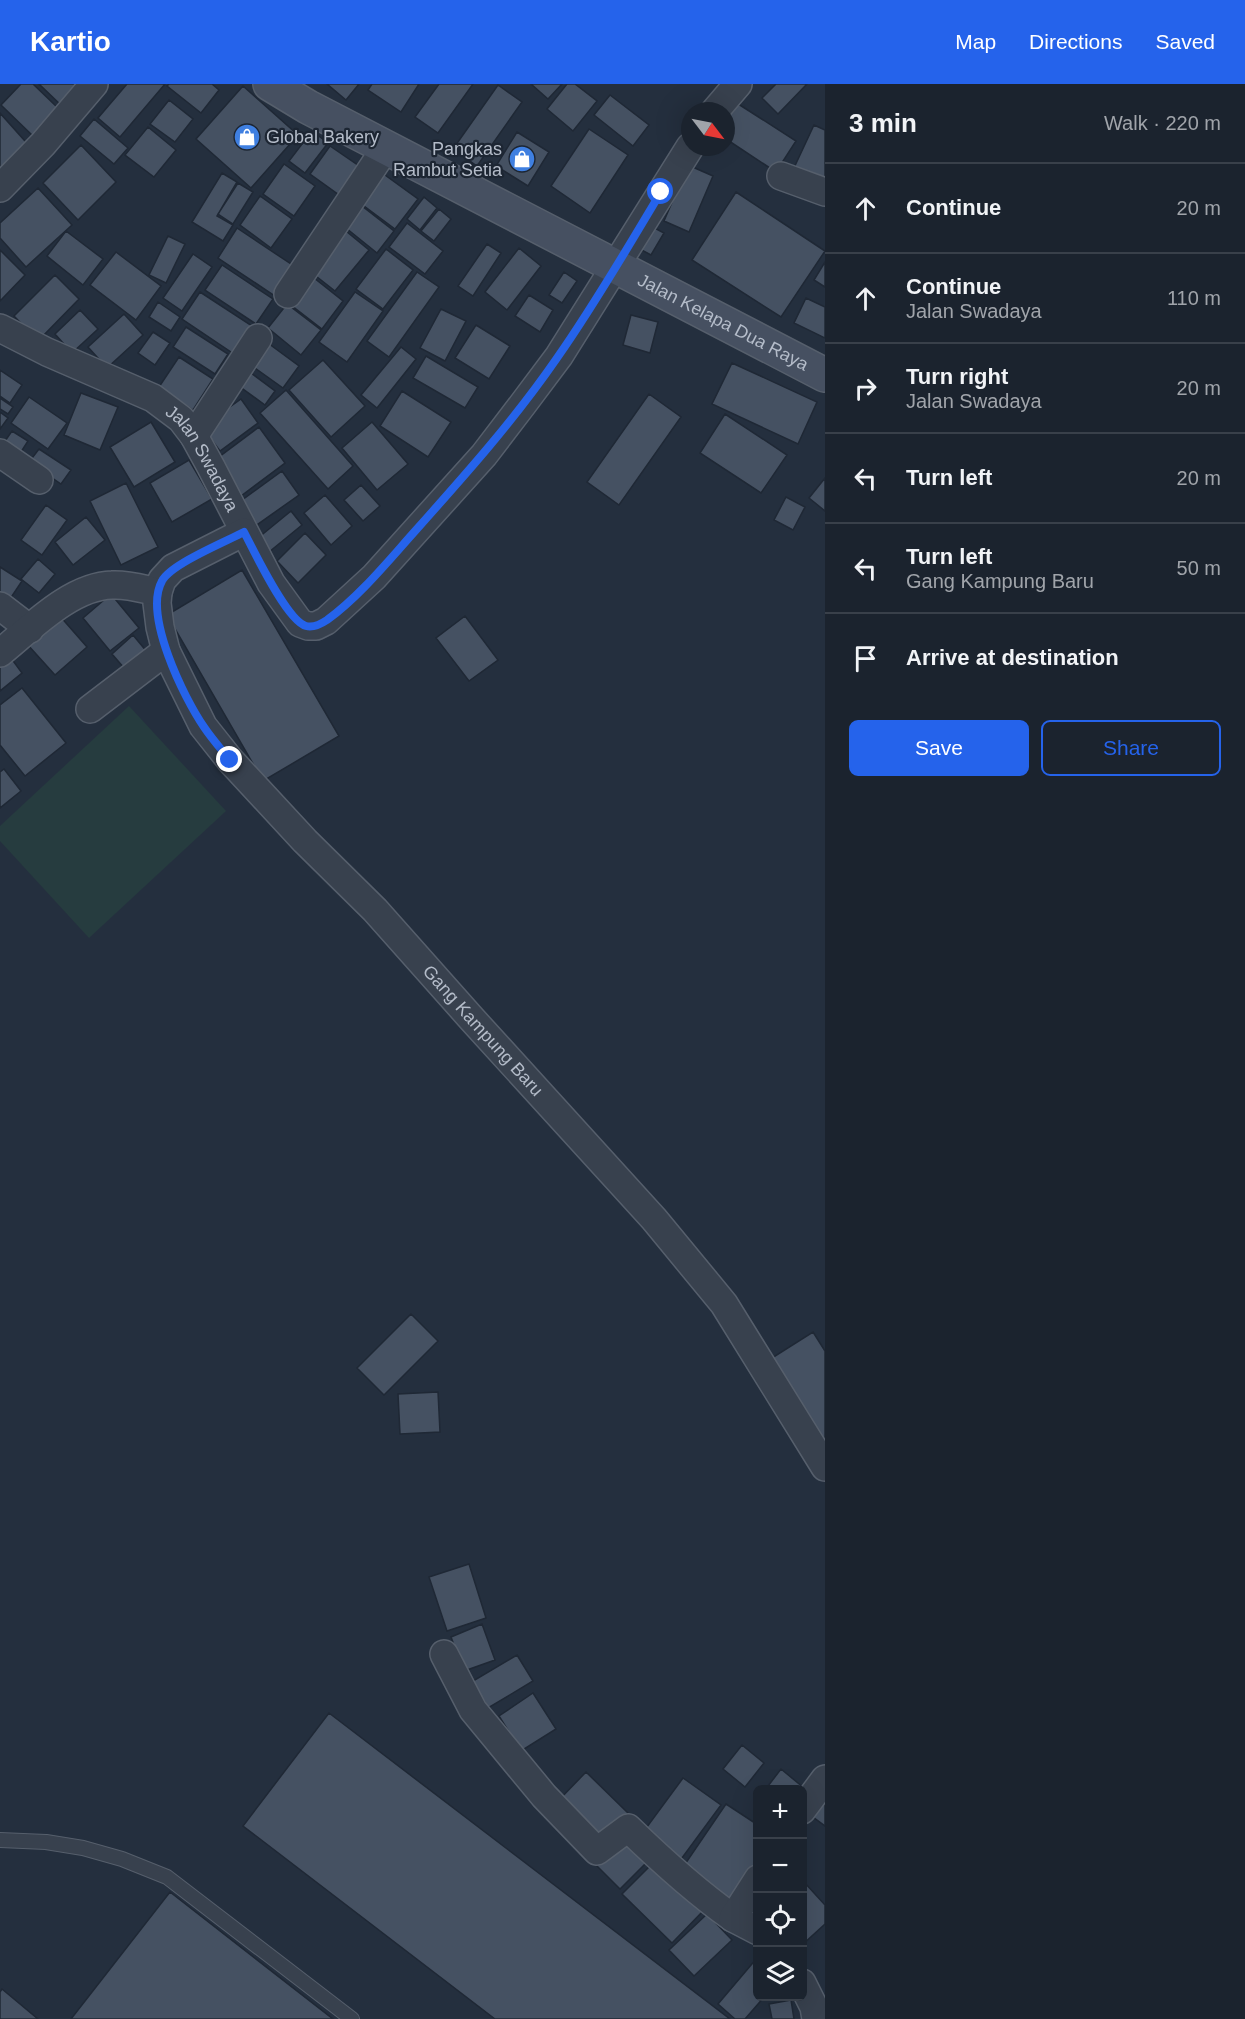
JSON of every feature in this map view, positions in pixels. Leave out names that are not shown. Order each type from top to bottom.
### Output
[{"type":"main road","name":"Jalan Kelapa Dua Raya","points":[[270,84],[308,107],[825,375]]},
{"type":"street","points":[[0,188],[44,144],[94,84]]},
{"type":"street","points":[[723,102],[738,84]]},
{"type":"street","points":[[288,294],[387,146]]},
{"type":"street","name":"Jalan Swadaya","points":[[0,328],[47,352],[153,398],[181,419],[194,436],[271,583],[300,623],[308,627],[316,626],[326,621],[374,577],[484,455],[558,356],[684,156]]},
{"type":"street","points":[[782,176],[825,192]]},
{"type":"street","points":[[194,436],[258,338]]},
{"type":"street","points":[[0,453],[39,480]]},
{"type":"street","points":[[0,653],[75,594],[110,585],[128,585],[158,592],[162,580],[173,568],[244,532]]},
{"type":"street","name":"Gang Kampung Baru","points":[[158,592],[160,627],[166,651],[203,726],[230,760],[305,841],[375,910],[654,1219],[724,1304],[825,1467]]},
{"type":"street","points":[[0,606],[30,629]]},
{"type":"street","points":[[90,708],[166,651]]},
{"type":"street","points":[[444,1654],[474,1710],[544,1796],[597,1851],[628,1827],[709,1901],[753,1928]]},
{"type":"street","points":[[807,1803],[825,1779]]},
{"type":"street","points":[[733,1917],[753,1887]]},
{"type":"street","points":[[807,1993],[814,2007],[816,2019]]},
{"type":"lane","points":[[0,1840],[46,1842],[83,1848],[122,1859],[167,1877],[352,2019]]},
{"type":"green space","points":[[129,706],[226,811],[89,938],[0,841],[0,826]]},
{"type":"building","points":[[21,84],[33,84],[59,109],[33,136],[1,105]]},
{"type":"building","points":[[39,84],[84,84],[63,107]]},
{"type":"building","points":[[127,84],[165,84],[120,137],[98,118]]},
{"type":"building","points":[[169,84],[212,84],[219,90],[201,113],[167,86]]},
{"type":"building","points":[[327,84],[359,84],[346,100]]},
{"type":"building","points":[[372,84],[419,84],[401,112],[368,90]]},
{"type":"building","points":[[439,84],[473,84],[438,133],[415,117]]},
{"type":"building","points":[[531,84],[562,84],[548,99]]},
{"type":"building","points":[[567,84],[575,84],[597,101],[573,131],[547,109]]},
{"type":"building","points":[[776,84],[807,84],[778,114],[762,98]]},
{"type":"building","points":[[498,85],[522,102],[477,166],[453,149]]},
{"type":"building","name":"Global Bakery","points":[[243,86],[298,135],[251,188],[196,139]]},
{"type":"building","points":[[610,95],[649,125],[633,146],[594,115]]},
{"type":"building","points":[[169,100],[193,119],[175,142],[150,124]]},
{"type":"building","points":[[732,100],[796,141],[776,172],[735,145],[735,102],[731,102]]},
{"type":"building","points":[[0,113],[33,150],[7,174],[0,166]]},
{"type":"building","points":[[94,119],[128,148],[114,164],[80,136]]},
{"type":"building","points":[[814,125],[825,130],[825,180],[793,170]]},
{"type":"building","points":[[148,127],[176,150],[154,177],[125,155]]},
{"type":"building","points":[[589,129],[628,155],[590,213],[551,186]]},
{"type":"building","points":[[312,131],[328,143],[305,173],[289,161]]},
{"type":"building","name":"Pangkas Rambut Setia","points":[[517,132],[549,152],[528,186],[496,166]]},
{"type":"building","points":[[81,145],[116,182],[78,220],[43,183]]},
{"type":"building","points":[[330,146],[362,168],[342,197],[310,174]]},
{"type":"building","points":[[284,164],[315,186],[294,216],[263,194]]},
{"type":"building","points":[[688,165],[713,176],[689,232],[664,221]]},
{"type":"building","points":[[378,170],[418,199],[395,229],[356,200]]},
{"type":"building","points":[[222,173],[237,182],[217,216],[233,225],[223,241],[192,222]]},
{"type":"building","points":[[238,183],[253,192],[233,224],[218,214]]},
{"type":"building","points":[[38,188],[72,225],[26,267],[0,238],[0,223]]},
{"type":"building","points":[[736,192],[825,251],[781,317],[692,260]]},
{"type":"building","points":[[260,196],[292,219],[271,248],[240,225]]},
{"type":"building","points":[[424,197],[437,208],[420,230],[407,219]]},
{"type":"building","points":[[358,203],[394,231],[377,253],[341,224]]},
{"type":"building","points":[[439,209],[451,219],[434,241],[421,231]]},
{"type":"building","points":[[407,223],[443,251],[425,274],[389,247]]},
{"type":"building","points":[[647,224],[664,233],[651,255],[634,246]]},
{"type":"building","points":[[341,227],[369,250],[335,291],[307,269]]},
{"type":"building","points":[[237,228],[297,268],[278,298],[218,258]]},
{"type":"building","points":[[66,231],[103,259],[83,285],[47,256]]},
{"type":"building","points":[[168,236],[185,244],[166,283],[149,275]]},
{"type":"building","points":[[487,244],[501,253],[473,296],[458,286]]},
{"type":"building","points":[[519,248],[541,266],[507,310],[485,292]]},
{"type":"building","points":[[386,249],[413,270],[383,309],[356,289]]},
{"type":"building","points":[[0,250],[25,275],[0,301]]},
{"type":"building","points":[[116,252],[161,286],[136,320],[90,285]]},
{"type":"building","points":[[193,254],[212,267],[182,311],[163,298]]},
{"type":"building","points":[[825,262],[825,287],[814,280]]},
{"type":"building","points":[[222,265],[273,299],[256,324],[205,290]]},
{"type":"building","points":[[417,272],[439,287],[389,357],[367,341]]},
{"type":"building","points":[[564,272],[577,281],[562,303],[549,295]]},
{"type":"building","points":[[309,274],[343,301],[322,329],[287,302]]},
{"type":"building","points":[[55,275],[79,299],[38,341],[14,316]]},
{"type":"building","points":[[200,292],[258,330],[240,358],[182,319]]},
{"type":"building","points":[[355,292],[383,311],[347,362],[319,342]]},
{"type":"building","points":[[529,295],[553,310],[540,332],[515,316]]},
{"type":"building","points":[[806,298],[825,307],[825,338],[794,323]]},
{"type":"building","points":[[158,302],[180,317],[171,331],[149,317]]},
{"type":"building","points":[[287,304],[321,330],[301,355],[268,328]]},
{"type":"building","points":[[441,309],[466,321],[445,361],[420,348]]},
{"type":"building","points":[[80,310],[98,329],[72,353],[55,334]]},
{"type":"building","points":[[124,314],[143,335],[107,368],[88,347]]},
{"type":"building","points":[[631,315],[658,322],[650,353],[623,345]]},
{"type":"building","points":[[476,325],[510,346],[489,379],[455,358]]},
{"type":"building","points":[[186,327],[228,354],[215,374],[173,347]]},
{"type":"building","points":[[153,332],[170,343],[155,365],[138,353]]},
{"type":"building","points":[[261,338],[299,366],[283,388],[245,361]]},
{"type":"building","points":[[401,347],[416,359],[377,408],[361,395]]},
{"type":"building","points":[[426,356],[478,387],[465,408],[413,378]]},
{"type":"building","points":[[179,357],[213,379],[193,410],[159,387]]},
{"type":"building","points":[[323,360],[365,406],[331,437],[289,390]]},
{"type":"building","points":[[732,363],[817,402],[798,444],[712,404]]},
{"type":"building","points":[[243,367],[275,391],[265,405],[232,381]]},
{"type":"building","points":[[0,370],[22,385],[10,403],[0,396]]},
{"type":"building","points":[[286,390],[353,466],[328,489],[260,413]]},
{"type":"building","points":[[402,391],[451,422],[428,457],[380,426]]},
{"type":"building","points":[[81,393],[118,407],[100,450],[64,435]]},
{"type":"building","points":[[649,394],[681,417],[619,505],[587,482]]},
{"type":"building","points":[[29,397],[67,423],[48,449],[11,423]]},
{"type":"building","points":[[0,398],[13,407],[8,414],[0,409]]},
{"type":"building","points":[[241,399],[258,423],[220,451],[202,427]]},
{"type":"building","points":[[0,412],[8,418],[0,429]]},
{"type":"building","points":[[725,414],[787,455],[761,493],[700,453]]},
{"type":"building","points":[[151,422],[175,462],[134,487],[110,447]]},
{"type":"building","points":[[372,422],[408,464],[377,490],[342,448]]},
{"type":"building","points":[[259,427],[285,463],[237,499],[211,463]]},
{"type":"building","points":[[12,431],[28,441],[21,452],[5,441]]},
{"type":"building","points":[[39,449],[71,470],[61,484],[29,462]]},
{"type":"building","points":[[189,460],[212,499],[172,522],[150,483]]},
{"type":"building","points":[[282,471],[299,495],[254,527],[238,503]]},
{"type":"building","points":[[825,478],[825,511],[809,498]]},
{"type":"building","points":[[126,483],[158,547],[121,565],[90,501]]},
{"type":"building","points":[[361,485],[380,506],[363,521],[344,500]]},
{"type":"building","points":[[325,495],[352,526],[331,545],[304,513]]},
{"type":"building","points":[[786,497],[805,507],[793,530],[774,520]]},
{"type":"building","points":[[46,505],[67,520],[42,555],[21,540]]},
{"type":"building","points":[[291,511],[302,525],[269,552],[258,538]]},
{"type":"building","points":[[86,517],[105,540],[73,565],[55,542]]},
{"type":"building","points":[[305,533],[326,555],[298,583],[277,561]]},
{"type":"building","points":[[38,559],[55,574],[39,593],[21,579]]},
{"type":"building","points":[[0,567],[22,581],[6,605],[0,601]]},
{"type":"building","points":[[242,570],[339,736],[263,781],[167,615]]},
{"type":"building","points":[[111,594],[139,628],[110,651],[83,618]]},
{"type":"building","points":[[59,615],[87,647],[55,675],[27,644]]},
{"type":"building","points":[[465,616],[498,660],[469,681],[436,638]]},
{"type":"building","points":[[133,635],[152,658],[131,676],[112,654]]},
{"type":"building","points":[[11,658],[22,673],[0,691],[0,666]]},
{"type":"building","points":[[22,688],[66,743],[25,776],[0,745],[0,705]]},
{"type":"building","points":[[4,769],[21,791],[0,808],[0,772]]},
{"type":"building","points":[[411,1314],[438,1341],[384,1395],[357,1368]]},
{"type":"building","points":[[813,1332],[825,1351],[825,1453],[764,1363]]},
{"type":"building","points":[[438,1392],[440,1432],[400,1434],[398,1394]]},
{"type":"building","points":[[469,1564],[486,1618],[447,1631],[429,1577]]},
{"type":"building","points":[[482,1624],[495,1660],[464,1671],[451,1637]]},
{"type":"building","points":[[517,1655],[533,1681],[488,1708],[473,1681]]},
{"type":"building","points":[[533,1693],[556,1729],[521,1751],[499,1716]]},
{"type":"building","points":[[329,1713],[730,2019],[495,2019],[243,1826]]},
{"type":"building","points":[[742,1745],[764,1763],[745,1787],[723,1769]]},
{"type":"building","points":[[781,1769],[800,1785],[769,1785]]},
{"type":"building","points":[[586,1772],[630,1815],[601,1844],[558,1801]]},
{"type":"building","points":[[683,1778],[721,1805],[679,1862],[641,1835]]},
{"type":"building","points":[[825,1801],[825,1826],[813,1817]]},
{"type":"building","points":[[726,1804],[753,1822],[753,1872],[731,1904],[681,1870]]},
{"type":"building","points":[[624,1834],[649,1860],[620,1889],[594,1863]]},
{"type":"building","points":[[655,1861],[704,1910],[672,1943],[622,1894]]},
{"type":"building","points":[[807,1885],[825,1905],[825,1924],[807,1940]]},
{"type":"building","points":[[170,1892],[333,2019],[71,2019]]},
{"type":"building","points":[[707,1914],[732,1940],[694,1976],[669,1950]]},
{"type":"building","points":[[753,1963],[753,2001],[761,2001],[745,2019],[735,2019],[718,2004]]},
{"type":"building","points":[[2,1989],[38,2019],[0,2019]]},
{"type":"building","points":[[791,2001],[794,2019],[772,2019],[769,2004]]},
{"type":"place","name":"Global Bakery","points":[[247,137]]},
{"type":"place","name":"Pangkas Rambut Setia","points":[[522,159]]},
{"type":"route","points":[[230,760],[203,726],[166,651],[157,603],[162,580],[173,568],[244,532],[271,583],[289,611],[300,623],[308,627],[326,621],[374,577],[484,455],[558,356],[661,192]]}]
